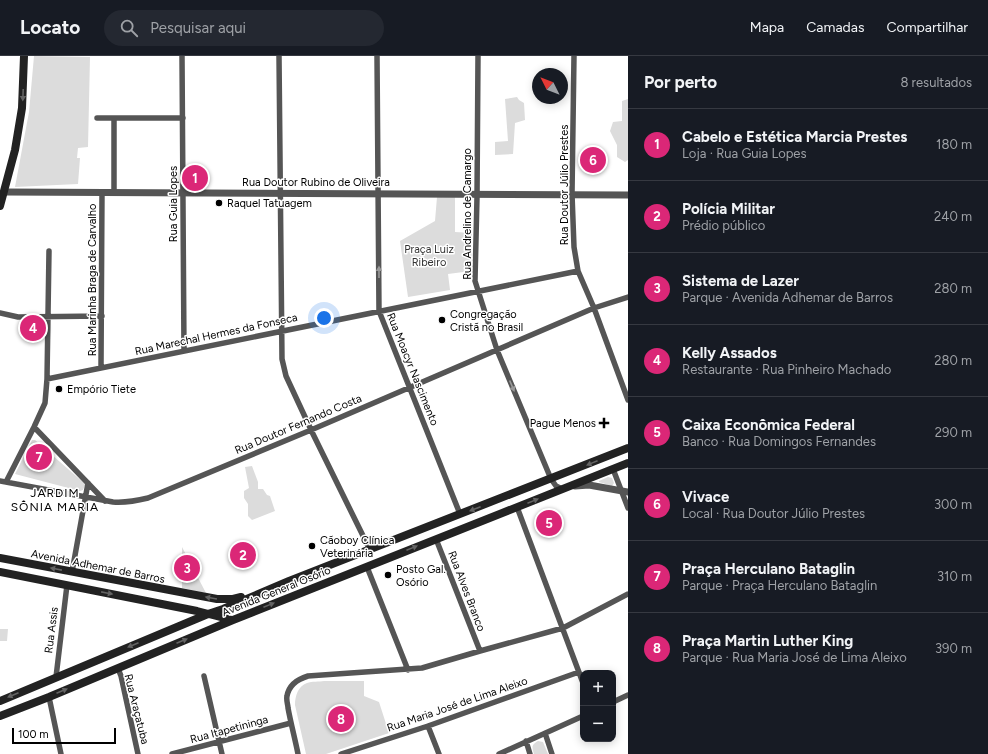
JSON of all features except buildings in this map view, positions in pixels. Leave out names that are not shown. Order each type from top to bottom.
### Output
[{"type":"main road","points":[[0,206],[15,150],[22,108],[24,56]]},
{"type":"main road","name":"Avenida General Osório","points":[[0,701],[208,614],[628,448]]},
{"type":"main road","name":"Avenida General Osório","points":[[0,716],[233,620],[628,463]]},
{"type":"main road","name":"Avenida Adhemar de Barros","points":[[0,558],[217,599],[233,599],[263,592]]},
{"type":"main road","points":[[0,572],[174,606],[233,620]]},
{"type":"street","name":"Rua Guia Lopes","points":[[182,56],[184,351]]},
{"type":"street","points":[[279,56],[282,359],[286,376],[370,550]]},
{"type":"street","name":"Rua Moacyr Nascimento","points":[[377,56],[379,311],[460,514]]},
{"type":"street","name":"Rua Andrelino de Camargo","points":[[478,56],[475,281],[497,350],[551,479]]},
{"type":"street","name":"Rua Doutor Júlio Prestes","points":[[574,56],[572,194],[574,247],[578,271],[594,308],[628,400]]},
{"type":"street","points":[[97,118],[183,118]]},
{"type":"street","points":[[114,118],[114,192]]},
{"type":"street","name":"Rua Doutor Rubino de Oliveira","points":[[4,192],[628,195]]},
{"type":"street","name":"Rua Marinha Braga de Carvalho","points":[[101,368],[102,192]]},
{"type":"street","points":[[3,481],[34,427],[45,403],[49,250]]},
{"type":"street","name":"Rua Marechal Hermes da Fonseca","points":[[46,379],[578,271]]},
{"type":"street","name":"Rua Doutor Fernando Costa","points":[[3,481],[122,503],[154,496],[594,308],[628,297]]},
{"type":"street","points":[[0,314],[18,317],[102,316]]},
{"type":"street","points":[[34,427],[106,501]]},
{"type":"street","points":[[613,469],[624,491],[628,508]]},
{"type":"street","points":[[551,479],[556,486],[562,489]]},
{"type":"street","points":[[72,572],[88,483]]},
{"type":"street","points":[[571,486],[589,484],[624,491]]},
{"type":"street","points":[[517,507],[579,672]]},
{"type":"street","name":"Rua Alves Branco","points":[[436,539],[480,651]]},
{"type":"street","points":[[367,567],[408,670]]},
{"type":"street","name":"Rua Assis","points":[[56,677],[67,585]]},
{"type":"street","points":[[298,754],[286,697],[290,688],[300,678],[308,676],[422,668],[563,628],[628,594]]},
{"type":"street","name":"Rua Araçatuba","points":[[116,669],[119,671],[121,676],[138,754]]},
{"type":"street","name":"Rua Maria José de Lima Aleixo","points":[[341,754],[428,726],[579,672]]},
{"type":"street","points":[[204,676],[222,754]]},
{"type":"street","points":[[616,701],[628,695]]},
{"type":"street","points":[[49,697],[61,754]]},
{"type":"street","points":[[499,754],[580,717]]},
{"type":"street","name":"Rua Itapetininga","points":[[172,754],[291,723]]},
{"type":"street","points":[[428,726],[440,754]]},
{"type":"street","points":[[544,733],[552,754]]},
{"type":"street","points":[[526,741],[530,754]]},
{"type":"green space","points":[[34,56],[90,57],[88,147],[78,148],[77,158],[80,158],[78,184],[15,187],[29,112]]},
{"type":"green space","points":[[517,97],[524,103],[525,120],[515,123],[513,154],[495,155],[495,142],[508,141],[505,99]]},
{"type":"green space","points":[[628,99],[628,160],[625,162],[617,157],[617,145],[610,131],[613,122],[622,121],[622,101]]},
{"type":"green space","name":"Praça Luiz Ribeiro","points":[[455,196],[455,232],[472,233],[471,271],[448,274],[450,290],[408,297],[400,241],[435,221],[437,197]]},
{"type":"green space","points":[[32,440],[35,440],[84,483],[85,485],[83,490],[80,491],[15,474]]},
{"type":"green space","points":[[252,466],[258,482],[258,489],[263,489],[267,495],[270,496],[275,511],[252,520],[248,516],[248,504],[244,498],[244,491],[249,488],[245,467]]},
{"type":"green space","points":[[608,477],[612,478],[614,483],[612,486],[599,482],[599,481]]},
{"type":"green space","points":[[182,547],[206,593],[182,588]]},
{"type":"green space","points":[[0,629],[8,629],[7,641],[0,641]]},
{"type":"green space","points":[[324,681],[364,681],[364,696],[379,702],[389,733],[326,754],[306,754],[295,705],[296,695],[301,686],[304,684]]},
{"type":"green space","points":[[538,741],[543,742],[548,754],[534,754],[533,746]]},
{"type":"place","name":"Vivace","points":[[593,160]]},
{"type":"place","name":"Cabelo e Estética Marcia Prestes","points":[[195,178]]},
{"type":"place","name":"Raquel Tatuagem","points":[[219,203]]},
{"type":"place","name":"Congregação Cristã no Brasil","points":[[442,320]]},
{"type":"place","name":"Kelly Assados","points":[[33,328]]},
{"type":"place","name":"Empório Tiete","points":[[59,389]]},
{"type":"place","name":"Pague Menos","points":[[604,423]]},
{"type":"place","name":"Praça Herculano Bataglin","points":[[39,457]]},
{"type":"place","name":"Caixa Econômica Federal","points":[[549,523]]},
{"type":"place","name":"Cãoboy Clínica Veterinária","points":[[312,546]]},
{"type":"place","name":"Polícia Militar","points":[[243,555]]},
{"type":"place","name":"Sistema de Lazer","points":[[187,568]]},
{"type":"place","name":"Posto Gal. Osório","points":[[388,575]]},
{"type":"place","name":"Praça Martin Luther King","points":[[341,719]]},
{"type":"district","name":"JARDIM SÔNIA MARIA","points":[[55,500]]}]
